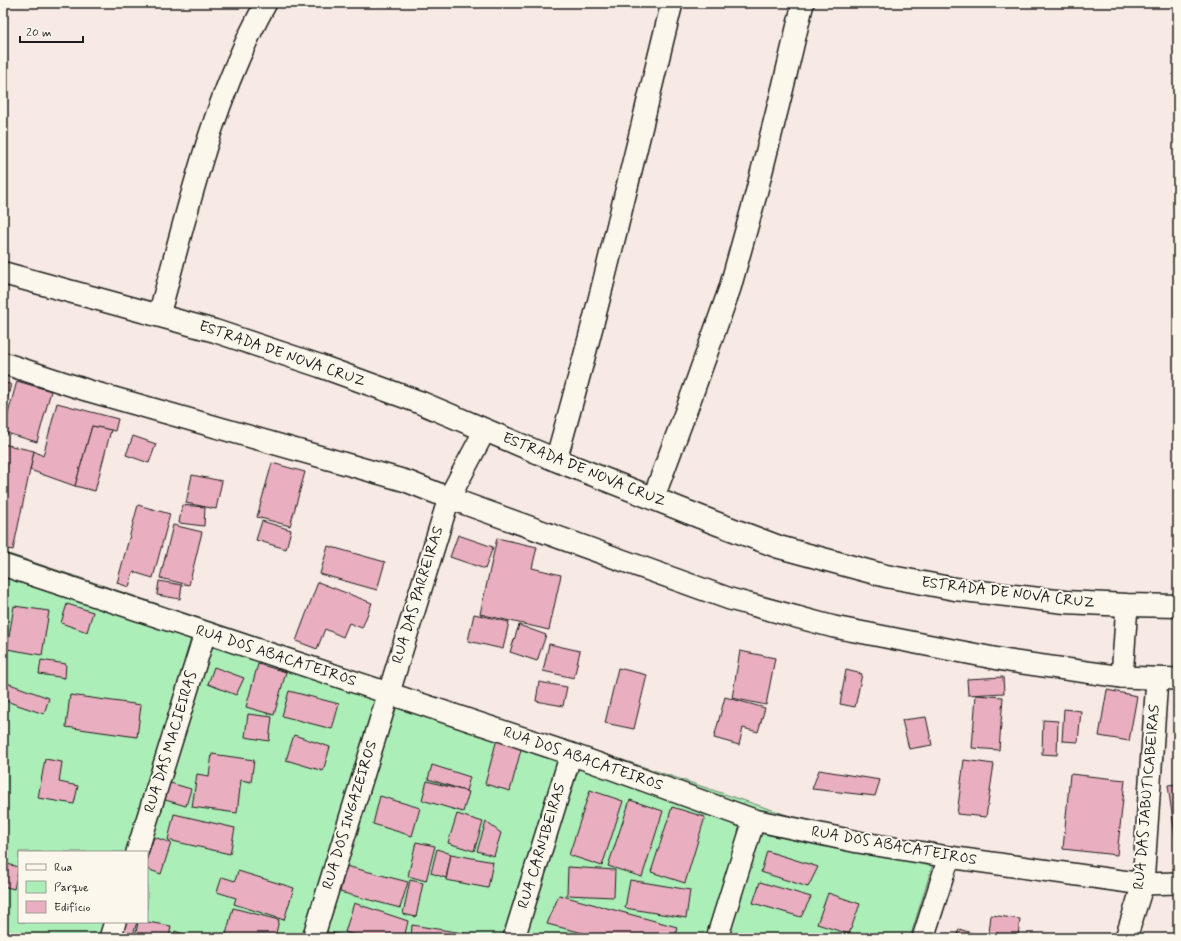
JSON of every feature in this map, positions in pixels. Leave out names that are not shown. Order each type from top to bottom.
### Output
[{"type":"main road","name":"ESTRADA DE NOVA CRUZ","points":[[3,273],[215,331],[320,366],[419,402],[653,499],[780,547],[886,576],[955,589],[1065,602],[1127,606],[1178,606]]},
{"type":"street","points":[[159,315],[198,170],[221,100],[266,3]]},
{"type":"street","points":[[556,460],[580,377],[672,3]]},
{"type":"street","points":[[653,499],[730,288],[784,87],[803,3]]},
{"type":"street","points":[[3,363],[86,390],[406,481],[448,498],[723,597],[834,627],[1009,661],[1122,677],[1178,679]]},
{"type":"street","name":"RUA DAS PARREIRAS","points":[[388,693],[448,498],[485,430]]},
{"type":"street","name":"RUA DOS ABACATEIROS","points":[[3,565],[571,754],[754,820],[858,842],[949,856],[1143,884],[1178,883]]},
{"type":"street","points":[[1122,677],[1127,606]]},
{"type":"street","name":"RUA DAS MACIEIRAS","points":[[137,851],[205,633]]},
{"type":"street","name":"RUA DAS JABUTICABEIRAS","points":[[1126,938],[1143,884],[1157,679]]},
{"type":"street","name":"RUA DOS INGAZEIROS","points":[[313,938],[388,693]]},
{"type":"street","name":"RUA CARNIBEIRAS","points":[[514,938],[571,754]]},
{"type":"street","points":[[717,938],[754,820]]},
{"type":"street","points":[[923,938],[949,856]]},
{"type":"street","points":[[110,938],[115,923]]},
{"type":"green space","points":[[3,552],[933,864],[910,938],[3,938]]},
{"type":"building","points":[[17,381],[51,391],[37,442],[3,432]]},
{"type":"building","points":[[3,383],[11,384],[3,418]]},
{"type":"building","points":[[57,403],[118,419],[115,431],[92,426],[75,486],[30,470],[34,451],[43,456]]},
{"type":"building","points":[[92,426],[111,430],[95,491],[75,486]]},
{"type":"building","points":[[133,436],[156,444],[149,463],[126,455]]},
{"type":"building","points":[[3,444],[34,451],[13,550],[3,548]]},
{"type":"building","points":[[272,463],[305,472],[290,526],[257,517]]},
{"type":"building","points":[[192,475],[222,481],[216,509],[186,503]]},
{"type":"building","points":[[138,505],[170,514],[153,578],[133,572],[129,587],[117,583]]},
{"type":"building","points":[[182,505],[205,507],[204,526],[179,523]]},
{"type":"building","points":[[262,521],[291,530],[286,549],[256,540]]},
{"type":"building","points":[[173,525],[202,532],[189,585],[160,578]]},
{"type":"building","points":[[458,535],[493,547],[485,569],[450,557]]},
{"type":"building","points":[[497,538],[537,547],[532,568],[561,575],[549,630],[480,614]]},
{"type":"building","points":[[328,546],[385,562],[377,590],[320,574]]},
{"type":"building","points":[[159,581],[182,585],[180,599],[157,595]]},
{"type":"building","points":[[318,582],[372,603],[362,628],[349,623],[343,637],[325,629],[317,649],[296,641]]},
{"type":"building","points":[[67,604],[93,612],[87,632],[61,623]]},
{"type":"building","points":[[14,606],[49,611],[42,655],[7,649]]},
{"type":"building","points":[[474,614],[509,622],[503,649],[468,641]]},
{"type":"building","points":[[519,625],[546,635],[537,661],[510,652]]},
{"type":"building","points":[[549,644],[580,651],[574,678],[543,671]]},
{"type":"building","points":[[740,651],[775,658],[766,705],[732,698]]},
{"type":"building","points":[[41,660],[66,664],[65,678],[39,674]]},
{"type":"building","points":[[258,664],[286,672],[274,715],[246,707]]},
{"type":"building","points":[[214,667],[244,678],[236,695],[208,684]]},
{"type":"building","points":[[618,668],[647,675],[634,729],[605,723]]},
{"type":"building","points":[[846,670],[862,674],[855,707],[840,704]]},
{"type":"building","points":[[1003,677],[1004,693],[968,695],[967,679]]},
{"type":"building","points":[[4,682],[49,698],[44,714],[3,700]]},
{"type":"building","points":[[539,682],[567,687],[563,706],[536,701]]},
{"type":"building","points":[[1107,690],[1137,696],[1129,741],[1099,736]]},
{"type":"building","points":[[289,691],[339,704],[332,729],[282,716]]},
{"type":"building","points":[[70,695],[141,705],[137,737],[66,727]]},
{"type":"building","points":[[976,695],[1003,697],[999,750],[972,748]]},
{"type":"building","points":[[725,697],[765,708],[758,732],[743,728],[739,745],[714,738]]},
{"type":"building","points":[[1064,709],[1081,711],[1078,742],[1062,741]]},
{"type":"building","points":[[248,714],[272,717],[269,741],[245,737]]},
{"type":"building","points":[[926,717],[932,745],[909,749],[902,720]]},
{"type":"building","points":[[1043,720],[1058,721],[1057,755],[1042,754]]},
{"type":"building","points":[[294,735],[330,747],[323,771],[286,760]]},
{"type":"building","points":[[497,739],[522,746],[510,791],[485,784]]},
{"type":"building","points":[[212,754],[254,760],[251,782],[241,780],[237,813],[192,807],[197,774],[209,776]]},
{"type":"building","points":[[45,759],[62,762],[59,782],[78,786],[74,804],[38,798]]},
{"type":"building","points":[[964,760],[994,764],[986,817],[957,814]]},
{"type":"building","points":[[432,765],[470,777],[466,791],[428,779]]},
{"type":"building","points":[[819,770],[880,780],[875,796],[812,789]]},
{"type":"building","points":[[1070,774],[1125,780],[1117,855],[1063,849]]},
{"type":"building","points":[[427,781],[469,792],[463,812],[422,800]]},
{"type":"building","points":[[167,782],[191,789],[186,806],[162,799]]},
{"type":"building","points":[[1178,784],[1178,843],[1176,843],[1168,785]]},
{"type":"building","points":[[590,790],[623,801],[602,866],[569,855]]},
{"type":"building","points":[[380,796],[420,808],[412,836],[373,824]]},
{"type":"building","points":[[630,800],[663,811],[642,877],[608,866]]},
{"type":"building","points":[[672,807],[705,817],[685,883],[651,872]]},
{"type":"building","points":[[174,814],[235,828],[230,854],[168,840]]},
{"type":"building","points":[[457,814],[483,822],[474,851],[448,843]]},
{"type":"building","points":[[486,822],[501,833],[494,856],[477,851]]},
{"type":"building","points":[[154,837],[171,843],[161,874],[148,869],[148,855]]},
{"type":"building","points":[[416,842],[435,846],[426,881],[408,876]]},
{"type":"building","points":[[437,849],[451,854],[446,878],[431,873]]},
{"type":"building","points":[[767,851],[818,867],[808,887],[761,872]]},
{"type":"building","points":[[451,854],[493,862],[488,888],[446,880]]},
{"type":"building","points":[[3,863],[18,867],[14,889],[3,886]]},
{"type":"building","points":[[346,866],[408,882],[400,908],[340,892]]},
{"type":"building","points":[[568,867],[615,870],[614,897],[567,895]]},
{"type":"building","points":[[238,871],[294,888],[284,920],[234,904],[236,898],[217,892],[222,877],[235,881]]},
{"type":"building","points":[[410,880],[423,883],[416,917],[403,914]]},
{"type":"building","points":[[630,880],[690,890],[686,918],[625,908]]},
{"type":"building","points":[[760,882],[811,897],[801,917],[753,903]]},
{"type":"building","points":[[828,893],[860,904],[849,934],[817,924]]},
{"type":"building","points":[[559,895],[677,927],[675,938],[603,938],[547,924]]},
{"type":"building","points":[[354,903],[408,921],[404,938],[363,938],[345,932]]},
{"type":"building","points":[[233,908],[279,920],[275,938],[225,938]]},
{"type":"building","points":[[991,915],[1020,919],[1018,936],[989,933]]},
{"type":"building","points":[[148,922],[171,926],[169,938],[135,938],[138,923]]},
{"type":"building","points":[[120,923],[137,923],[132,938],[115,938]]},
{"type":"building","points":[[412,925],[469,934],[468,938],[411,938]]},
{"type":"building","points":[[959,929],[987,938],[956,938]]},
{"type":"building","points":[[175,931],[194,938],[172,938]]},
{"type":"building","points":[[324,931],[352,938],[323,938]]}]
